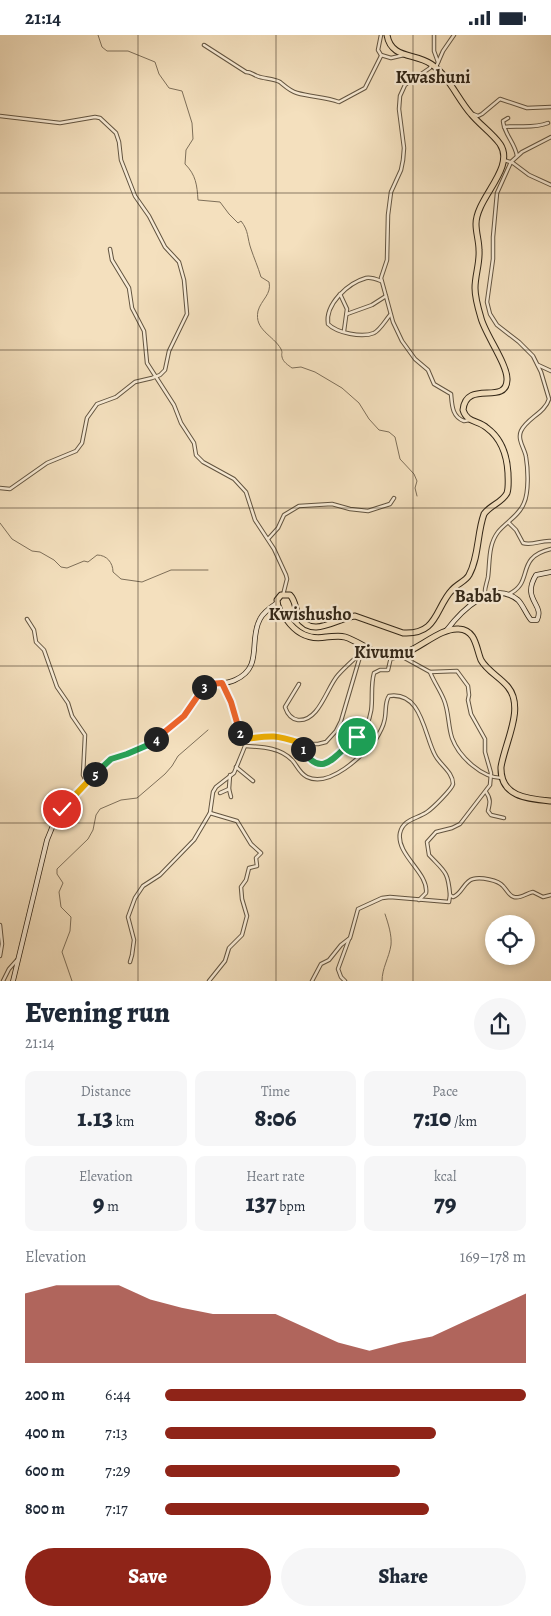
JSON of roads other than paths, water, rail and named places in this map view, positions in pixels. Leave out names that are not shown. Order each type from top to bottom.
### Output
[{"type":"highway","points":[[387,35],[392,48],[404,55],[435,65],[472,115],[500,145],[504,159],[501,170],[477,214],[476,228],[479,257],[475,288],[483,325],[505,369],[507,380],[504,389],[498,392],[475,393],[468,398],[464,410],[466,417],[488,428],[503,447],[506,456],[508,489],[503,498],[489,507],[484,514],[470,574],[448,594],[437,616],[429,625],[416,631],[403,633],[355,616],[347,617],[321,627],[308,626],[299,617],[292,596],[283,595],[278,598],[277,603],[290,624],[303,635],[316,638],[343,636],[386,657],[399,655],[424,645],[444,632],[460,629],[470,634],[475,641],[482,662],[507,686],[514,698],[515,712],[501,767],[502,778],[516,795],[551,801]]},
{"type":"main road","points":[[444,632],[451,623],[485,595],[494,593],[517,600],[531,620],[537,620],[539,617],[538,609],[532,599],[530,585],[536,575],[551,572]]},
{"type":"main road","points":[[13,981],[47,840],[62,809],[106,763],[148,745],[166,732],[184,716],[200,691],[205,687],[210,684],[235,681],[251,667],[260,618],[277,603]]},
{"type":"street","points":[[381,35],[378,50],[382,56],[391,58],[404,55]]},
{"type":"street","points":[[434,35],[435,65]]},
{"type":"street","points":[[454,35],[446,44],[435,65],[405,85],[400,96],[399,109],[403,160],[401,170],[391,192],[388,215],[387,258],[381,281],[390,315],[399,336],[413,357],[426,368],[434,384],[451,394],[453,409],[458,418],[464,421],[470,420]]},
{"type":"street","points":[[204,45],[246,72],[279,81],[298,93],[339,102],[365,89],[382,56]]},
{"type":"street","points":[[472,115],[478,116],[482,114],[500,99],[527,108],[551,107]]},
{"type":"street","points":[[0,116],[60,123],[95,117],[100,118],[116,133],[129,183],[153,221],[159,237],[168,250],[178,259],[184,280],[187,304],[187,315],[169,351],[165,370],[156,376],[134,382],[116,397],[97,404],[87,418],[82,443],[76,451],[47,463],[10,489],[0,488]]},
{"type":"street","points":[[508,118],[504,121],[504,127],[514,144],[517,156]]},
{"type":"street","points":[[504,127],[524,128],[541,126],[548,123]]},
{"type":"street","points":[[485,595],[493,541],[498,532],[523,506],[527,491],[526,460],[521,431],[545,406],[549,399],[538,365],[533,356],[497,325],[487,306],[493,259],[497,195],[511,162],[517,156],[551,137]]},
{"type":"street","points":[[504,159],[525,173],[551,185]]},
{"type":"street","points":[[110,249],[112,260],[129,287],[132,307],[144,331],[146,359],[174,405],[181,423],[192,440],[196,455],[204,462],[234,479],[246,492],[255,520],[268,539],[287,577],[283,595]]},
{"type":"street","points":[[381,281],[366,278],[340,294],[333,303],[328,321],[331,327],[359,335],[376,332],[390,315]]},
{"type":"street","points":[[340,294],[346,306],[347,314],[344,331]]},
{"type":"street","points":[[347,314],[372,305],[386,297]]},
{"type":"street","points":[[538,365],[551,371]]},
{"type":"street","points":[[268,539],[278,528],[284,515],[299,506],[337,504],[350,509],[368,511],[390,504],[394,498]]},
{"type":"street","points":[[508,523],[523,543],[551,541]]},
{"type":"street","points":[[505,595],[518,589],[532,557],[551,549]]},
{"type":"street","points":[[27,619],[34,630],[36,642],[44,651],[57,687],[68,703],[72,716],[85,735],[83,775],[87,783]]},
{"type":"street","points":[[299,684],[286,707],[288,713],[301,720],[317,710],[337,676],[367,647]]},
{"type":"street","points":[[244,738],[272,735],[311,745],[322,743],[329,739],[336,731],[349,697],[361,653]]},
{"type":"street","points":[[345,981],[338,969],[350,938],[357,911],[362,906],[390,897],[450,901],[449,880],[446,871],[429,855],[427,842],[436,833],[460,824],[490,785],[491,770],[485,753],[485,739],[470,714],[468,686],[462,677],[457,671],[430,672],[399,655]]},
{"type":"street","points":[[301,743],[310,761],[317,765],[323,765],[331,761],[357,737],[366,726],[371,712],[374,673],[380,670],[388,670],[391,657]]},
{"type":"street","points":[[430,672],[444,699],[454,742],[479,771],[490,776],[502,778]]},
{"type":"street","points":[[130,962],[134,940],[128,917],[135,897],[143,886],[160,875],[192,843],[210,813],[213,792],[236,767],[245,746],[231,702],[222,683]]},
{"type":"street","points":[[245,746],[276,750],[292,760],[303,774],[314,779],[323,779],[350,765],[376,739],[385,721],[389,696],[402,697],[412,704],[418,710],[424,723],[429,743],[435,756],[452,777],[453,784],[449,792],[440,798],[431,809],[406,823],[400,834],[401,842],[409,859],[426,885],[426,893],[419,900]]},
{"type":"street","points":[[236,767],[253,781]]},
{"type":"street","points":[[230,775],[229,789],[231,797]]},
{"type":"street","points":[[220,793],[229,789]]},
{"type":"street","points":[[486,792],[489,795],[490,803],[488,811],[491,815],[504,818]]},
{"type":"street","points":[[209,981],[225,961],[229,948],[242,935],[247,916],[241,887],[246,880],[249,867],[257,866],[256,858],[261,853],[251,844],[237,821],[210,813]]},
{"type":"street","points":[[450,895],[457,895],[462,887],[472,879],[481,878],[502,885],[515,898],[531,892],[543,897],[551,895]]},
{"type":"street","points":[[0,925],[2,944],[0,956]]},
{"type":"street","points":[[312,981],[321,964],[329,960],[341,945],[350,938]]},
{"type":"street","points":[[3,981],[9,969],[18,959]]},
{"type":"waterway","points":[[98,35],[102,47],[107,51],[128,51],[155,62],[159,74],[169,88],[182,91],[192,123],[193,139],[186,150],[185,164],[192,172],[198,200],[220,202],[238,223],[241,221],[247,231],[261,277],[269,282],[268,294],[258,311],[261,328],[278,344],[287,365],[292,368],[301,367],[315,372],[342,388],[359,403],[379,430],[389,432],[395,437],[400,459],[414,474],[417,481],[415,488],[417,496]]},
{"type":"waterway","points":[[0,523],[12,539],[32,551],[40,552],[54,560],[61,567],[67,568],[84,561],[88,562],[97,555],[101,555],[109,560],[113,572],[121,579],[142,582],[171,570],[208,570]]},
{"type":"waterway","points":[[72,981],[62,952],[70,931],[71,917],[61,907],[59,892],[63,883],[57,874],[57,869],[88,839],[100,809],[121,800],[137,798],[165,774],[178,756],[208,730]]},
{"type":"waterway","points":[[382,981],[391,945],[385,914]]},
{"type":"district","name":"Kwashuni","points":[[433,77]]},
{"type":"district","name":"Babab","points":[[478,596]]},
{"type":"district","name":"Kwishusho","points":[[310,614]]},
{"type":"district","name":"Kivumu","points":[[384,652]]}]
